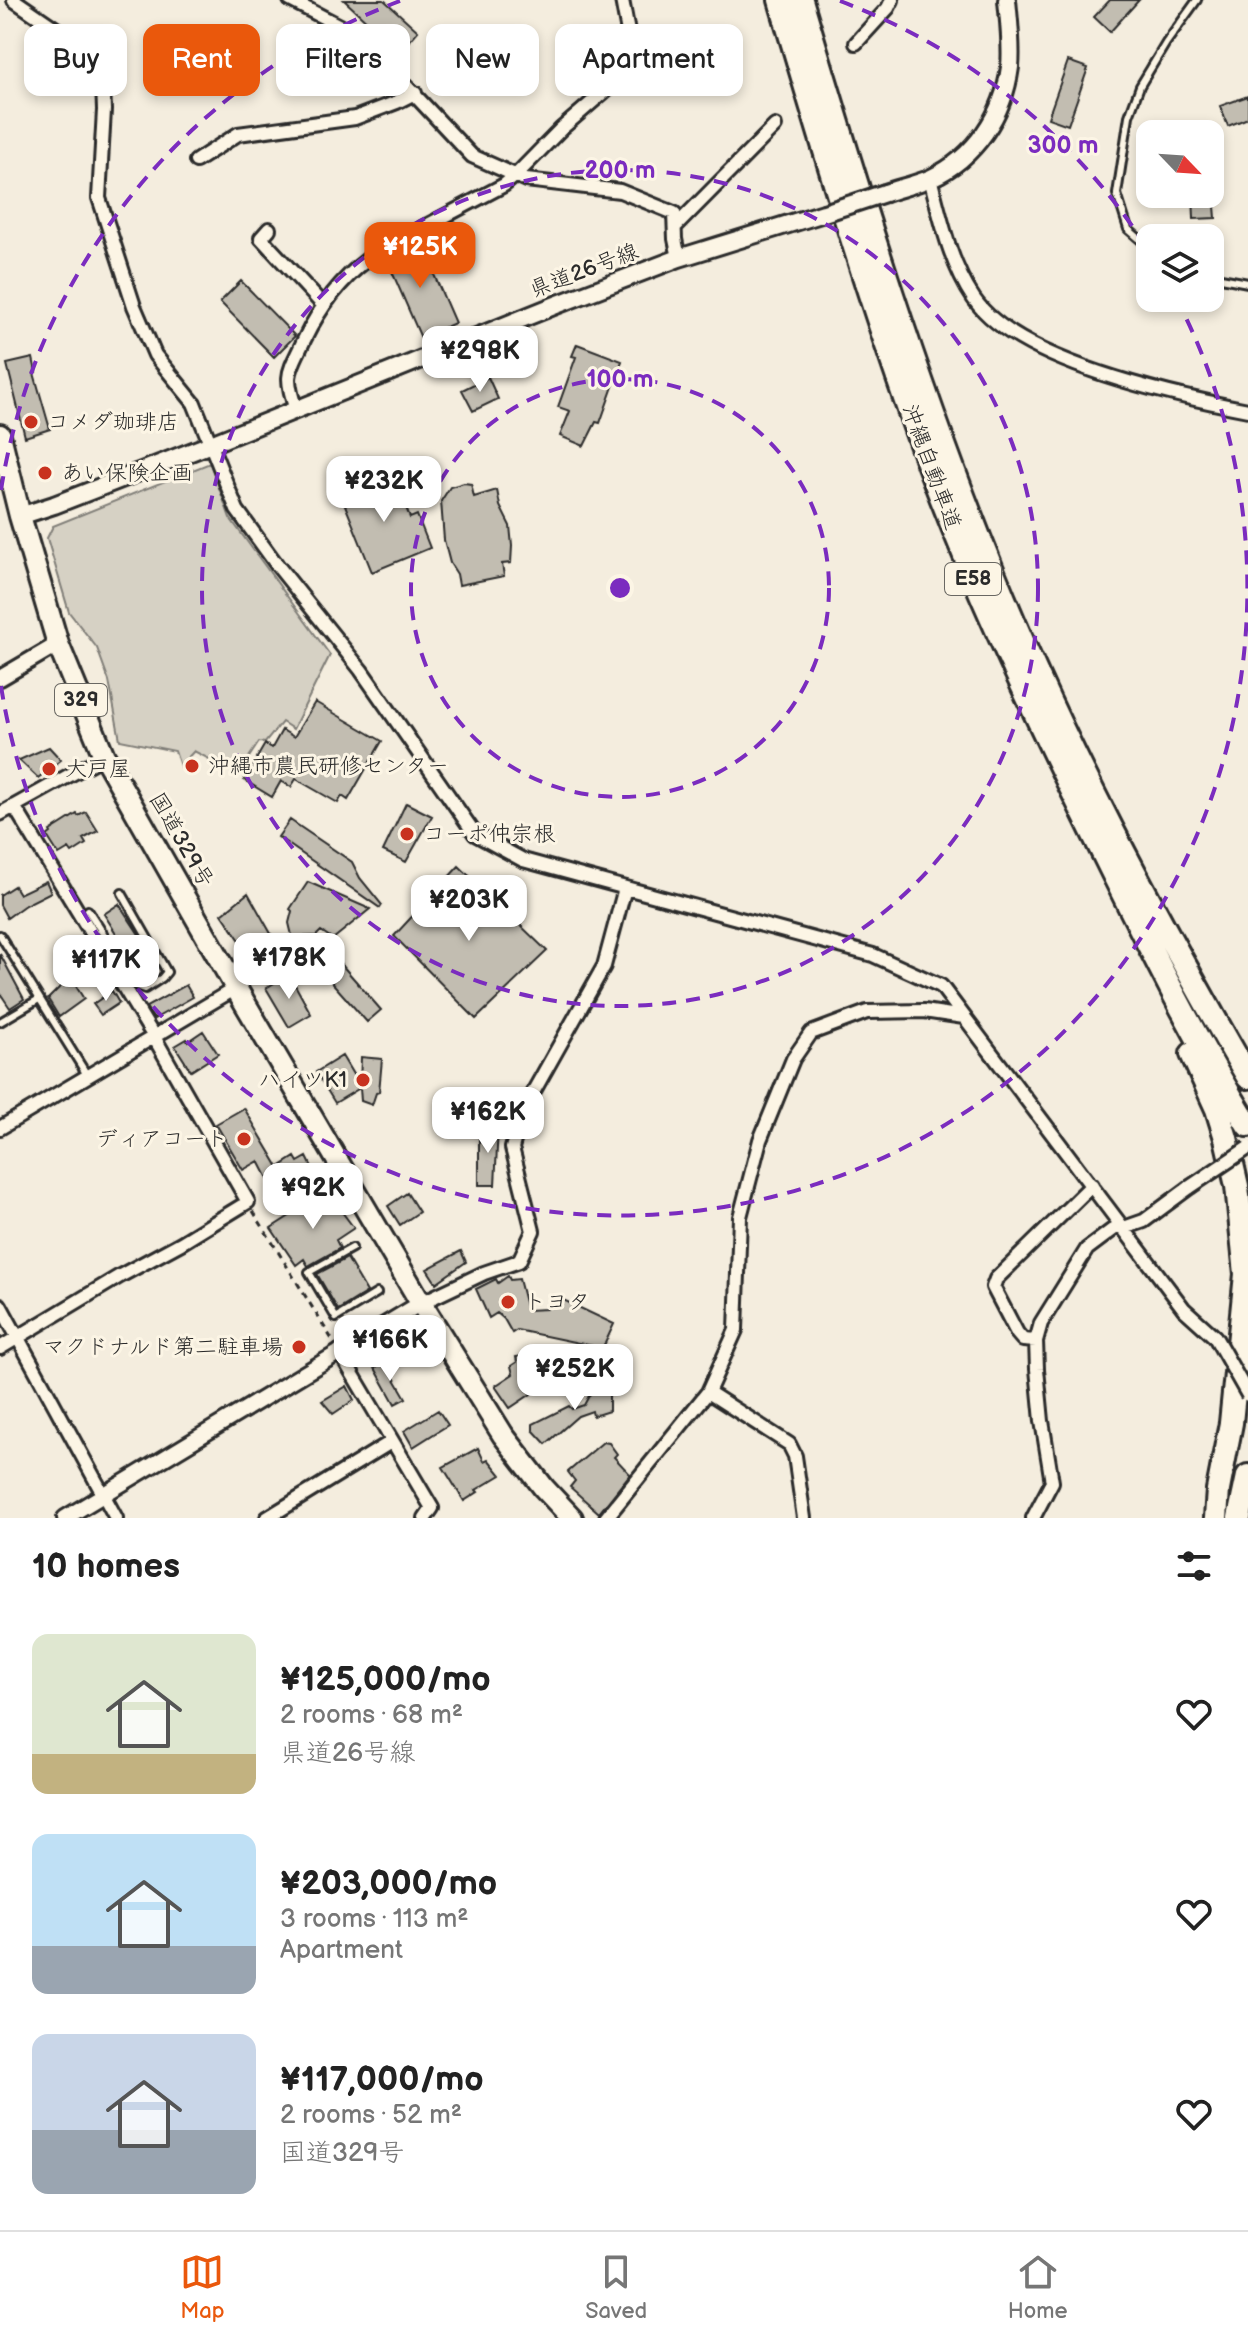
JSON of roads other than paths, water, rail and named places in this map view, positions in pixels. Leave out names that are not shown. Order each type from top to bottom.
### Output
[{"type":"highway","name":"沖縄自動車道","points":[[780,0],[829,165],[915,428],[973,579],[1046,738],[1141,930],[1248,1125]]},
{"type":"highway","name":"沖縄自動車道","points":[[801,0],[850,165],[929,402],[993,573],[1060,722],[1172,945],[1248,1077]]},
{"type":"highway","name":"国道329号","points":[[0,435],[58,644],[104,756],[421,1303],[503,1435],[572,1518]]},
{"type":"highway","points":[[1141,930],[1149,969],[1217,1109],[1241,1214],[1246,1274],[1243,1314],[1231,1423],[1216,1518]]},
{"type":"highway","points":[[1239,1518],[1248,1476]]},
{"type":"main road","name":"県道26号線","points":[[20,516],[211,444],[679,258],[930,178],[970,151],[991,126],[998,110],[1010,66],[1007,0]]},
{"type":"street","points":[[14,0],[75,42],[98,68],[103,84],[104,110],[99,198],[134,306],[155,355],[194,403],[237,510],[361,670],[475,834],[523,860],[873,955],[941,986],[1184,1309],[1215,1337],[1248,1395]]},
{"type":"street","points":[[290,0],[340,26],[381,59],[472,156],[526,180],[620,191],[674,213],[679,258]]},
{"type":"street","points":[[296,410],[287,384],[289,374],[323,305],[367,260],[391,244],[504,185],[561,129],[620,78],[631,64],[622,0]]},
{"type":"street","points":[[856,43],[892,0]]},
{"type":"street","points":[[196,161],[238,134],[355,118],[415,93]]},
{"type":"street","points":[[676,226],[775,126]]},
{"type":"street","points":[[930,178],[966,284],[976,301],[1012,335],[1054,355],[1172,395],[1248,410]]},
{"type":"street","points":[[269,229],[261,238],[323,305]]},
{"type":"street","points":[[0,678],[58,644]]},
{"type":"street","points":[[0,814],[104,756]]},
{"type":"street","points":[[0,1348],[248,1202],[154,1037],[14,806]]},
{"type":"street","points":[[65,1518],[421,1303],[484,1273],[519,1261],[533,1231],[512,1148],[522,1112],[604,966],[625,888]]},
{"type":"street","points":[[0,1128],[236,988]]},
{"type":"street","points":[[606,1518],[708,1392],[736,1330],[740,1217],[760,1140],[793,1059],[811,1033],[867,1012],[924,1011],[964,1017]]},
{"type":"street","points":[[1033,1518],[1052,1482],[1042,1421],[1036,1341],[1041,1323],[1087,1249],[1115,1228],[1144,1221],[1248,1148]]},
{"type":"street","points":[[1036,1341],[1023,1340],[1017,1333],[993,1287],[996,1279],[1092,1185]]},
{"type":"street","points":[[0,1305],[116,1518]]},
{"type":"street","points":[[339,1351],[432,1508],[425,1518]]},
{"type":"street","points":[[708,1392],[789,1444],[795,1456],[804,1518]]},
{"type":"street","points":[[267,1518],[391,1442]]},
{"type":"lane","points":[[1136,236],[1128,229],[1117,194],[1129,116],[1140,86],[1197,0]]},
{"type":"lane","points":[[1224,279],[1248,283]]},
{"type":"lane","points":[[88,910],[137,986],[145,989],[167,972],[122,893]]},
{"type":"lane","points":[[0,935],[87,1076]]},
{"type":"lane","points":[[0,1022],[39,999]]},
{"type":"lane","points":[[352,1248],[309,1272],[336,1318],[377,1293]]},
{"type":"place","name":"コメダ珈琲店","points":[[31,422]]},
{"type":"place","name":"あい保険企画","points":[[45,473]]},
{"type":"place","name":"沖縄市農民研修センター","points":[[192,766]]},
{"type":"place","name":"大戸屋","points":[[49,769]]},
{"type":"place","name":"コーポ仲宗根","points":[[407,834]]},
{"type":"place","name":"ハイツK1","points":[[363,1080]]},
{"type":"place","name":"ディアコート","points":[[244,1139]]},
{"type":"place","name":"トヨタ","points":[[508,1302]]},
{"type":"place","name":"マクドナルド第二駐車場","points":[[299,1347]]}]
